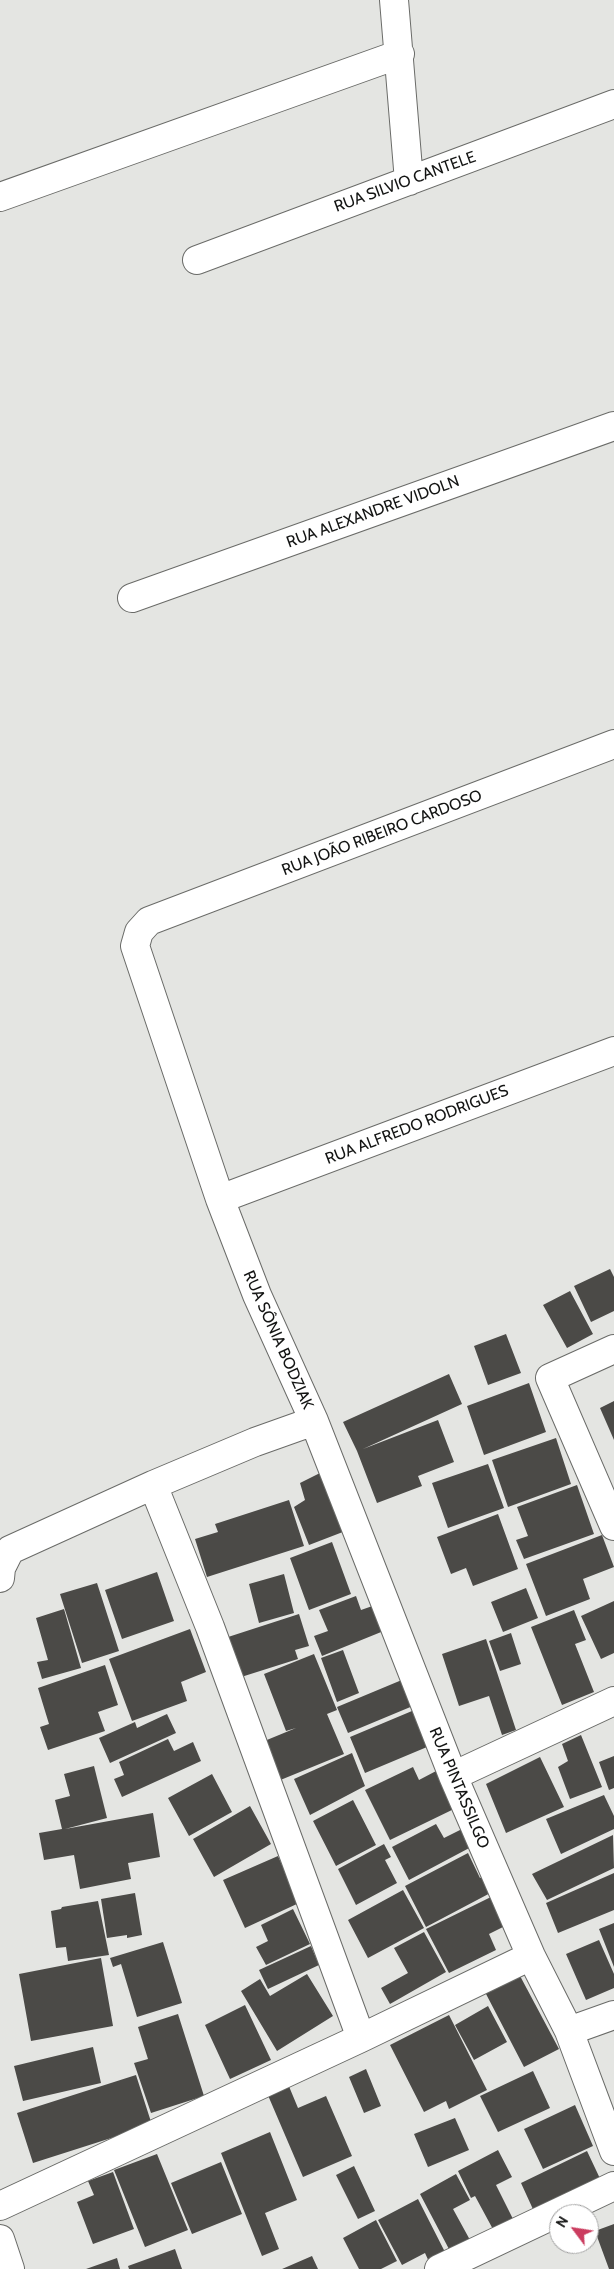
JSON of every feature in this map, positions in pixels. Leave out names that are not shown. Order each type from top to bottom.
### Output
[{"type":"street","points":[[394,0],[400,54],[409,181]]},
{"type":"street","points":[[0,197],[400,54]]},
{"type":"street","name":"RUA SILVIO CANTELE","points":[[197,260],[614,104]]},
{"type":"street","name":"RUA ALEXANDRE VIDOLN","points":[[132,598],[614,426]]},
{"type":"street","name":"RUA JOÃO RIBEIRO CARDOSO","points":[[150,921],[614,744]]},
{"type":"street","name":"RUA SÔNIA BODZIAK","points":[[0,1578],[10,1550],[153,1485],[255,1442],[314,1421],[257,1295],[220,1199],[134,946],[139,932],[150,921]]},
{"type":"street","name":"RUA ALFREDO RODRIGUES","points":[[220,1199],[614,1050]]},
{"type":"street","points":[[614,1349],[550,1378],[614,1526]]},
{"type":"street","name":"RUA PINTASSILGO","points":[[314,1421],[453,1776],[532,1956],[569,2031],[614,2151]]},
{"type":"street","points":[[153,1485],[213,1637],[361,2038]]},
{"type":"street","points":[[453,1776],[614,1701]]},
{"type":"street","points":[[0,2206],[532,1956]]},
{"type":"street","points":[[569,2031],[614,2014]]},
{"type":"street","points":[[439,2269],[614,2186]]},
{"type":"street","points":[[0,2239],[10,2269]]},
{"type":"building","points":[[610,1269],[614,1277],[614,1311],[591,1322],[574,1286]]},
{"type":"building","points":[[570,1291],[593,1334],[567,1348],[543,1305]]},
{"type":"building","points":[[506,1334],[521,1373],[488,1385],[474,1346]]},
{"type":"building","points":[[449,1374],[462,1404],[363,1449],[438,1420],[454,1462],[418,1476],[422,1486],[377,1503],[357,1451],[343,1422]]},
{"type":"building","points":[[529,1383],[546,1432],[484,1455],[467,1406]]},
{"type":"building","points":[[614,1401],[614,1440],[600,1408]]},
{"type":"building","points":[[556,1438],[571,1484],[508,1507],[492,1460]]},
{"type":"building","points":[[488,1464],[504,1508],[448,1528],[432,1483]]},
{"type":"building","points":[[320,1473],[348,1530],[309,1545],[294,1507],[305,1500],[300,1483]]},
{"type":"building","points":[[577,1485],[594,1534],[524,1559],[516,1540],[528,1536],[517,1507]]},
{"type":"building","points":[[289,1500],[304,1546],[207,1577],[195,1539],[218,1532],[215,1524]]},
{"type":"building","points":[[498,1514],[518,1569],[473,1586],[466,1568],[451,1574],[437,1537]]},
{"type":"building","points":[[602,1535],[614,1567],[583,1579],[590,1599],[546,1616],[526,1564]]},
{"type":"building","points":[[332,1542],[351,1594],[309,1610],[290,1558]]},
{"type":"building","points":[[157,1572],[174,1621],[122,1639],[105,1590]]},
{"type":"building","points":[[284,1574],[294,1613],[259,1623],[249,1584]]},
{"type":"building","points":[[97,1583],[119,1651],[82,1663],[60,1594]]},
{"type":"building","points":[[526,1588],[538,1618],[503,1632],[491,1602]]},
{"type":"building","points":[[356,1596],[361,1610],[381,1603],[391,1628],[322,1656],[314,1636],[328,1631],[319,1610]]},
{"type":"building","points":[[614,1601],[614,1653],[601,1659],[581,1616]]},
{"type":"building","points":[[64,1609],[81,1668],[42,1679],[37,1662],[48,1660],[36,1618]]},
{"type":"building","points":[[574,1610],[586,1640],[575,1644],[594,1692],[562,1705],[531,1627]]},
{"type":"building","points":[[299,1614],[309,1646],[295,1650],[298,1659],[238,1678],[225,1638]]},
{"type":"building","points":[[190,1629],[206,1672],[181,1682],[187,1701],[132,1721],[109,1659]]},
{"type":"building","points":[[511,1633],[521,1664],[500,1671],[489,1641]]},
{"type":"building","points":[[486,1639],[516,1730],[502,1735],[489,1696],[459,1706],[442,1654]]},
{"type":"building","points":[[343,1650],[359,1693],[337,1702],[321,1658]]},
{"type":"building","points":[[314,1654],[337,1710],[327,1714],[344,1754],[278,1781],[262,1742],[296,1728],[286,1731],[264,1674]]},
{"type":"building","points":[[105,1665],[118,1705],[98,1712],[105,1731],[48,1750],[40,1727],[49,1724],[38,1688]]},
{"type":"building","points":[[409,1677],[420,1703],[348,1733],[337,1707]]},
{"type":"building","points":[[412,1711],[427,1747],[365,1773],[350,1737]]},
{"type":"building","points":[[167,1714],[176,1733],[110,1763],[99,1738],[135,1722],[137,1728]]},
{"type":"building","points":[[581,1735],[602,1787],[570,1799],[558,1767],[568,1761],[562,1744]]},
{"type":"building","points":[[168,1739],[174,1751],[193,1742],[201,1761],[122,1797],[114,1779],[124,1775],[119,1762]]},
{"type":"building","points":[[352,1753],[365,1786],[310,1815],[294,1779]]},
{"type":"building","points":[[614,1756],[614,1788],[609,1790],[599,1762]]},
{"type":"building","points":[[540,1757],[564,1807],[506,1833],[486,1784]]},
{"type":"building","points":[[94,1766],[107,1818],[65,1829],[153,1813],[160,1857],[128,1863],[131,1879],[80,1889],[74,1855],[44,1860],[39,1833],[62,1829],[55,1800],[70,1796],[64,1774]]},
{"type":"building","points":[[413,1767],[419,1780],[438,1770],[456,1808],[390,1840],[365,1790]]},
{"type":"building","points":[[212,1774],[232,1812],[189,1836],[168,1798]]},
{"type":"building","points":[[604,1795],[614,1816],[614,1829],[561,1854],[546,1819]]},
{"type":"building","points":[[353,1800],[376,1845],[336,1866],[313,1821]]},
{"type":"building","points":[[250,1806],[271,1844],[214,1877],[193,1839]]},
{"type":"building","points":[[436,1824],[444,1838],[464,1828],[473,1846],[409,1880],[392,1847]]},
{"type":"building","points":[[613,1835],[614,1868],[547,1900],[532,1874]]},
{"type":"building","points":[[384,1844],[391,1857],[385,1860],[397,1883],[356,1905],[338,1869]]},
{"type":"building","points":[[468,1853],[480,1878],[488,1875],[496,1890],[426,1927],[405,1886]]},
{"type":"building","points":[[278,1856],[299,1903],[245,1928],[223,1880]]},
{"type":"building","points":[[614,1873],[614,1910],[558,1933],[546,1903]]},
{"type":"building","points":[[403,1890],[424,1928],[368,1958],[348,1920]]},
{"type":"building","points":[[135,1893],[142,1935],[127,1938],[127,1935],[107,1938],[101,1899]]},
{"type":"building","points":[[497,1894],[511,1923],[489,1934],[496,1950],[449,1973],[426,1929]]},
{"type":"building","points":[[98,1901],[109,1955],[68,1961],[66,1947],[56,1948],[51,1911],[61,1909],[62,1907]]},
{"type":"building","points":[[293,1909],[310,1944],[266,1965],[256,1947],[268,1941],[261,1925]]},
{"type":"building","points":[[614,1923],[614,1967],[599,1929]]},
{"type":"building","points":[[424,1932],[446,1972],[390,2004],[381,1988],[408,1973],[394,1948]]},
{"type":"building","points":[[599,1940],[614,1974],[614,1988],[586,2000],[566,1954]]},
{"type":"building","points":[[163,1942],[182,2003],[137,2017],[121,1964],[113,1967],[110,1958]]},
{"type":"building","points":[[311,1946],[319,1965],[268,1989],[259,1970]]},
{"type":"building","points":[[101,1958],[113,2026],[31,2041],[19,1974]]},
{"type":"building","points":[[307,1974],[333,2016],[277,2051],[241,1991],[260,1979],[270,1996]]},
{"type":"building","points":[[519,1974],[559,2049],[524,2067],[485,1992]]},
{"type":"building","points":[[245,2005],[271,2060],[230,2079],[205,2025]]},
{"type":"building","points":[[488,2006],[507,2042],[474,2060],[455,2025]]},
{"type":"building","points":[[178,2014],[204,2096],[151,2113],[134,2063],[148,2059],[138,2027]]},
{"type":"building","points":[[449,2015],[487,2090],[449,2109],[446,2101],[424,2112],[390,2045]]},
{"type":"building","points":[[93,2047],[101,2083],[23,2101],[14,2066]]},
{"type":"building","points":[[366,2069],[381,2106],[364,2113],[349,2077]]},
{"type":"building","points":[[533,2071],[550,2108],[498,2132],[480,2096]]},
{"type":"building","points":[[136,2075],[152,2125],[33,2163],[17,2113]]},
{"type":"building","points":[[288,2084],[298,2108],[326,2096],[352,2156],[303,2177],[267,2093]]},
{"type":"building","points":[[575,2105],[593,2146],[543,2169],[524,2129]]},
{"type":"building","points":[[455,2118],[469,2150],[428,2167],[414,2134]]},
{"type":"building","points":[[270,2132],[297,2200],[265,2213],[279,2249],[262,2256],[221,2153]]},
{"type":"building","points":[[498,2150],[512,2177],[496,2185],[515,2223],[495,2233],[475,2196],[471,2198],[458,2171]]},
{"type":"building","points":[[587,2151],[604,2187],[567,2204],[549,2204],[549,2212],[537,2218],[521,2183]]},
{"type":"building","points":[[157,2154],[188,2230],[145,2247],[114,2170]]},
{"type":"building","points":[[221,2162],[242,2214],[192,2234],[171,2183]]},
{"type":"building","points":[[354,2166],[375,2211],[358,2219],[336,2175]]},
{"type":"building","points":[[113,2172],[134,2229],[93,2244],[77,2202],[94,2195],[88,2181]]},
{"type":"building","points":[[456,2174],[470,2200],[453,2209],[470,2240],[450,2251],[420,2194]]},
{"type":"building","points":[[418,2199],[447,2256],[430,2264],[425,2253],[402,2265],[378,2220]]},
{"type":"building","points":[[376,2220],[397,2261],[381,2269],[359,2269],[343,2238]]},
{"type":"building","points":[[614,2224],[614,2269],[609,2269],[599,2242],[599,2230]]},
{"type":"building","points":[[175,2249],[182,2269],[129,2269],[128,2266]]},
{"type":"building","points":[[312,2256],[318,2269],[282,2269]]},
{"type":"building","points":[[117,2258],[120,2269],[86,2269]]}]
